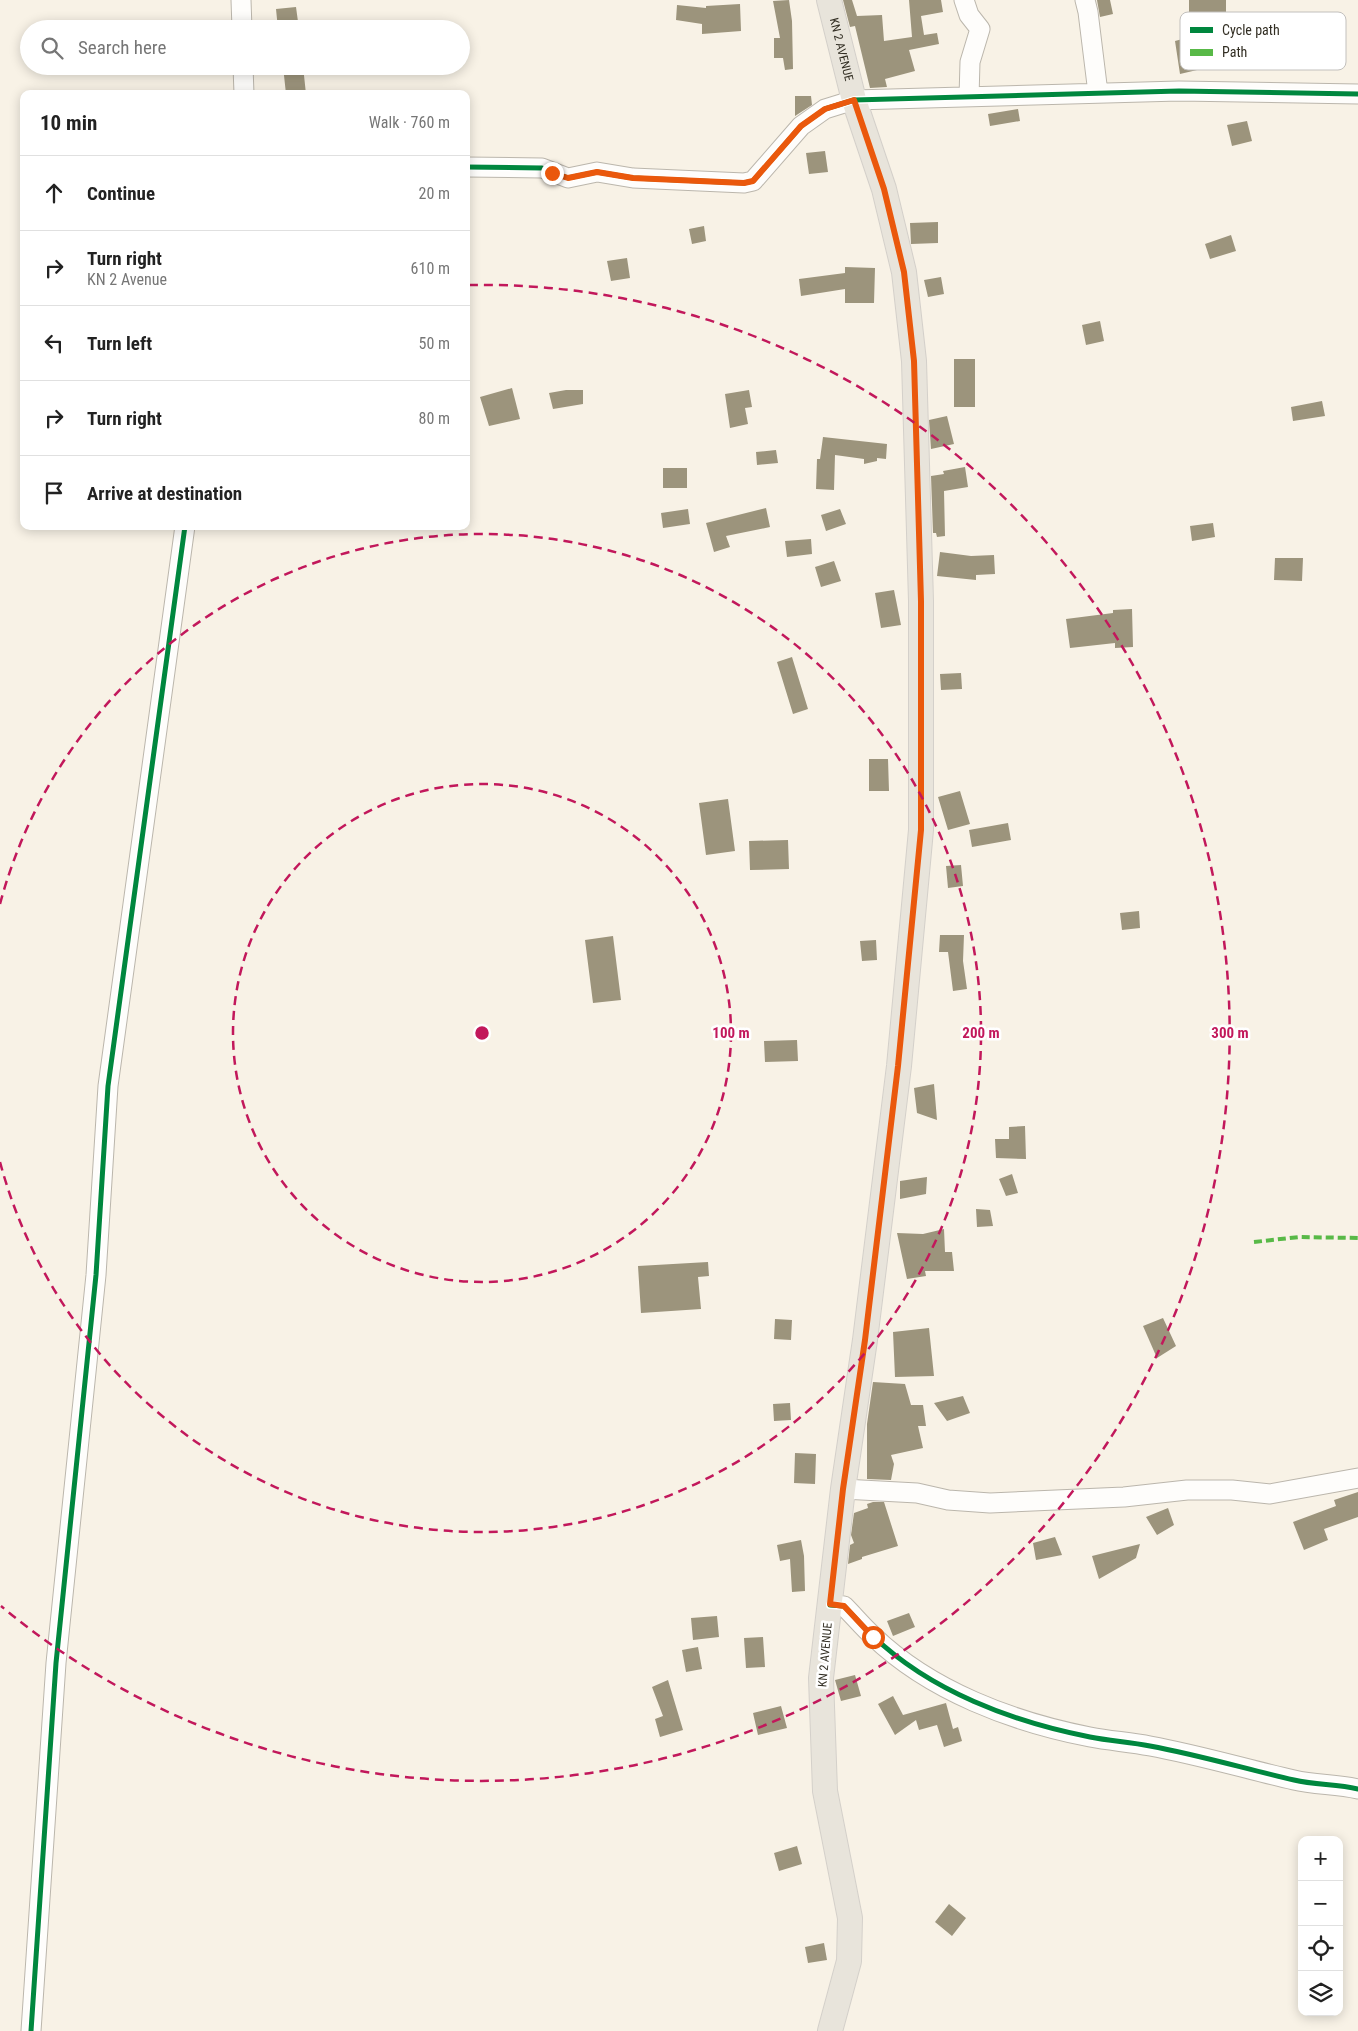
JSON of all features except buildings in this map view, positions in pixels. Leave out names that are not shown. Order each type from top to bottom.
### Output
[{"type":"main road","name":"KN 2 AVENUE","points":[[829,0],[854,100],[884,189],[904,272],[914,361],[921,601],[921,830],[898,1066],[865,1340],[843,1489],[821,1678],[826,1791],[850,1918],[849,1961],[830,2031]]},
{"type":"street","points":[[241,0],[242,20]]},
{"type":"street","points":[[964,0],[969,15],[980,29],[970,62],[969,97]]},
{"type":"street","points":[[1085,0],[1098,94]]},
{"type":"street","points":[[243,75],[244,90]]},
{"type":"street","points":[[470,167],[542,168],[568,178],[597,172],[633,178],[744,183],[753,181],[801,126],[825,109],[854,100],[1179,91],[1358,94]]},
{"type":"street","points":[[31,2031],[56,1663],[96,1274],[108,1086],[184,530]]},
{"type":"street","points":[[843,1489],[917,1493],[948,1500],[990,1503],[1124,1497],[1188,1490],[1232,1490],[1270,1494],[1358,1478]]},
{"type":"street","points":[[830,1604],[844,1606],[873,1637],[908,1664],[941,1685],[982,1705],[1030,1722],[1090,1737],[1150,1746],[1226,1762],[1296,1781],[1358,1789]]},
{"type":"marked path","points":[[1254,1242],[1299,1237],[1358,1238]]},
{"type":"cycle path","points":[[470,167],[542,168],[568,178],[597,172],[633,178],[744,183],[753,181],[801,126],[825,109],[854,100],[1179,91],[1358,94]]},
{"type":"cycle path","points":[[31,2031],[56,1663],[96,1275],[108,1086],[184,530]]},
{"type":"cycle path","points":[[830,1605],[844,1606],[873,1636],[920,1673],[974,1702],[1003,1713],[1061,1731],[1168,1750],[1302,1782],[1358,1789]]},
{"type":"route","points":[[552,173],[568,178],[597,172],[633,178],[744,183],[753,181],[787,145],[801,126],[825,109],[854,100],[884,189],[904,272],[914,361],[921,601],[921,830],[898,1066],[865,1340],[843,1489],[830,1604],[844,1606],[873,1637]]}]
